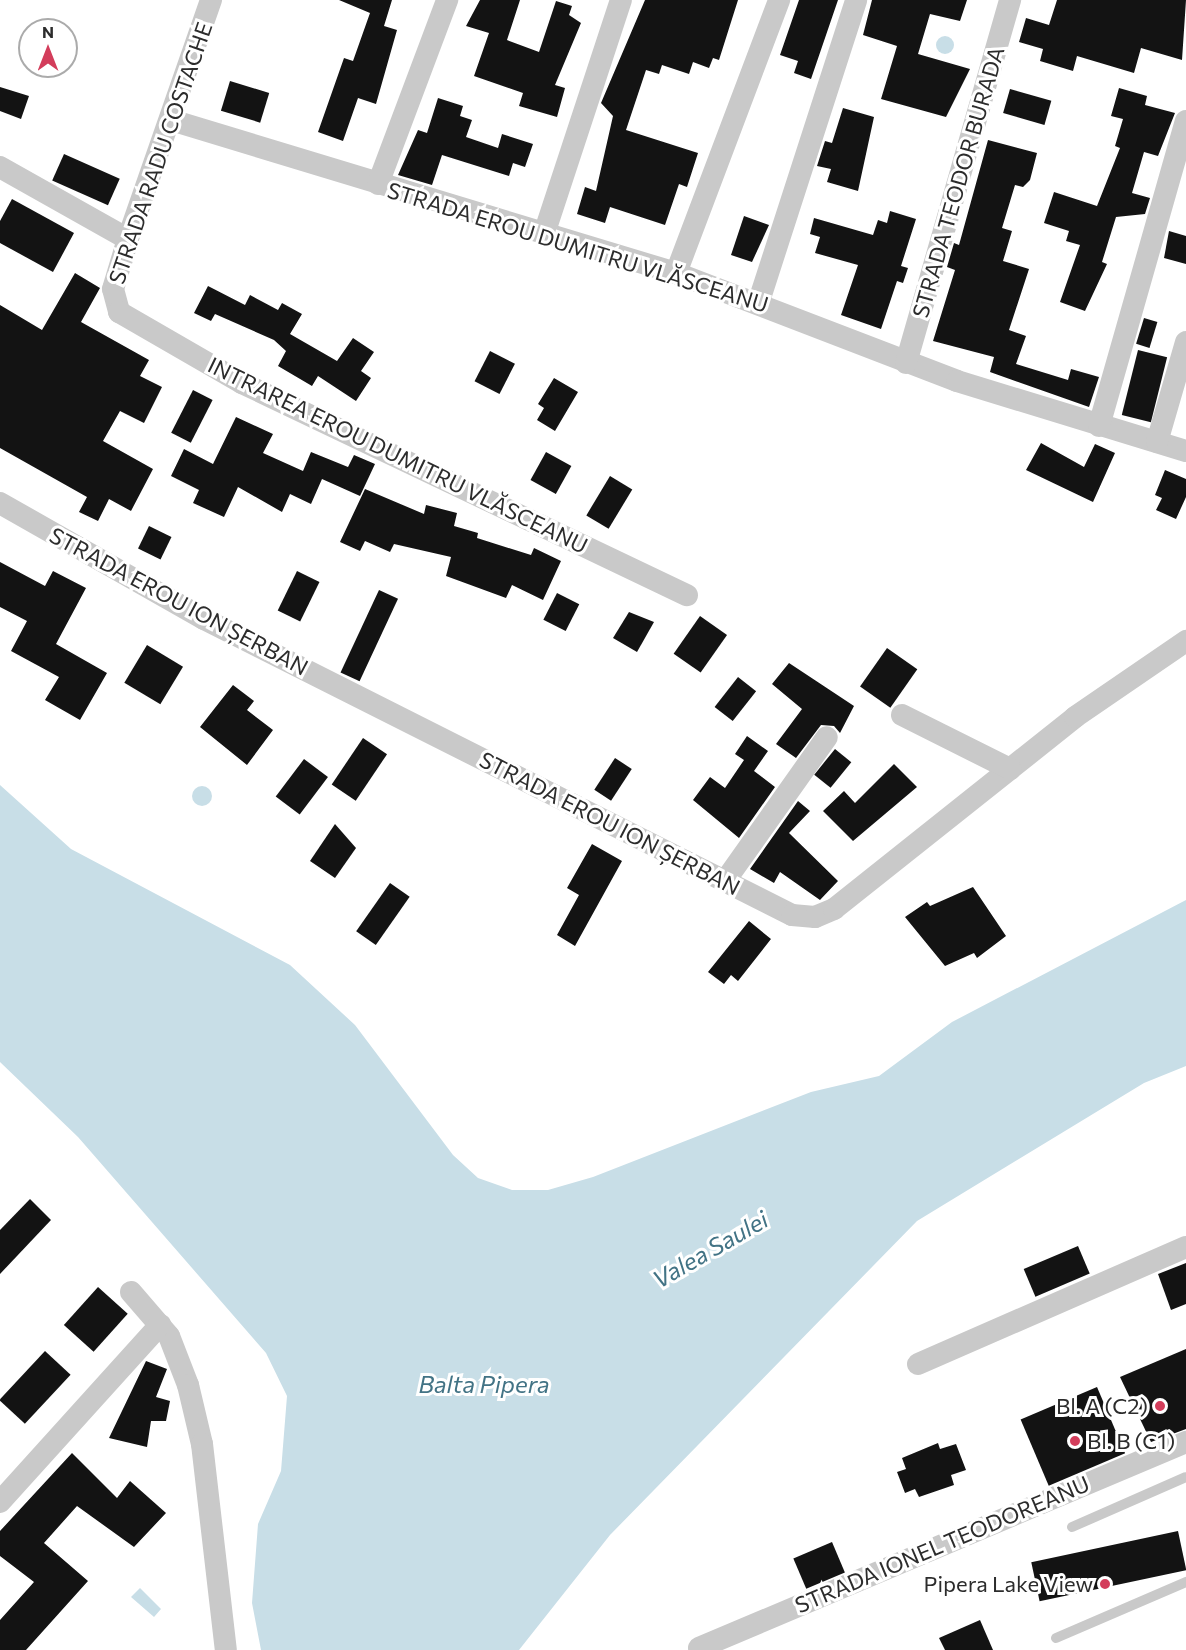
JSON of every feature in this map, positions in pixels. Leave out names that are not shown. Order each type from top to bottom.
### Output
[{"type":"street","name":"STRADA RADU COSTACHE","points":[[114,306],[113,289],[128,239],[211,0]]},
{"type":"street","points":[[378,184],[447,0]]},
{"type":"street","points":[[544,234],[621,0]]},
{"type":"street","points":[[676,273],[779,0]]},
{"type":"street","points":[[759,301],[856,0]]},
{"type":"street","name":"STRADA TEODOR BURADA","points":[[906,363],[1010,0]]},
{"type":"street","name":"STRADA EROU DUMITRU VLĂSCEANU","points":[[171,120],[676,273],[759,301],[906,363],[1099,426],[1186,451]]},
{"type":"street","points":[[1099,426],[1186,121]]},
{"type":"street","points":[[0,167],[128,239]]},
{"type":"street","name":"INTRAREA EROU DUMITRU VLĂSCEANU","points":[[114,306],[126,318],[242,383],[687,595]]},
{"type":"street","points":[[1157,442],[1186,342]]},
{"type":"street","name":"STRADA EROU ION ȘERBAN","points":[[0,502],[204,619],[792,915],[815,917],[834,909],[1010,768],[1186,641]]},
{"type":"street","points":[[902,715],[1010,768]]},
{"type":"street","points":[[724,881],[827,736]]},
{"type":"street","points":[[918,1364],[1186,1247]]},
{"type":"street","points":[[131,1292],[160,1325],[188,1385],[201,1444],[226,1650]]},
{"type":"street","points":[[0,1502],[160,1325]]},
{"type":"street","name":"STRADA IONEL TEODOREANU","points":[[699,1648],[1186,1442]]},
{"type":"lane","points":[[1072,1527],[1186,1477]]},
{"type":"lane","points":[[1056,1638],[1186,1582]]},
{"type":"water","points":[[941,36],[949,36],[954,41],[952,52],[941,54],[936,49],[936,41]]},
{"type":"water","name":"Balta Pipera","points":[[0,785],[71,849],[290,965],[355,1025],[453,1155],[478,1178],[512,1190],[548,1190],[593,1177],[811,1092],[879,1076],[952,1022],[1186,900],[1186,1066],[1144,1083],[917,1221],[610,1535],[519,1650],[261,1650],[252,1603],[258,1524],[281,1471],[287,1396],[266,1353],[78,1137],[0,1062]]},
{"type":"water","points":[[202,786],[209,789],[212,796],[209,803],[202,806],[195,803],[192,796],[195,789]]},
{"type":"water","points":[[140,1588],[161,1609],[154,1617],[131,1597]]},
{"type":"building","points":[[339,0],[392,0],[384,26],[397,30],[376,104],[358,98],[343,141],[318,132],[344,58],[353,61],[370,13]]},
{"type":"building","points":[[480,0],[520,0],[507,40],[539,52],[556,1],[572,6],[569,15],[581,23],[555,85],[565,88],[557,117],[519,106],[523,93],[474,76],[489,33],[466,26]]},
{"type":"building","points":[[645,0],[738,0],[719,60],[713,58],[709,68],[693,62],[689,74],[662,65],[659,74],[646,70],[626,130],[698,153],[687,187],[679,184],[665,225],[610,207],[605,223],[577,214],[585,187],[596,191],[613,116],[601,103]]},
{"type":"building","points":[[799,0],[838,0],[811,79],[794,73],[798,61],[780,55]]},
{"type":"building","points":[[872,0],[967,0],[960,21],[930,14],[918,54],[970,69],[946,117],[881,99],[897,46],[863,35]]},
{"type":"building","points":[[1057,0],[1186,0],[1182,60],[1141,48],[1134,73],[1077,56],[1073,71],[1040,61],[1043,49],[1019,42],[1026,18],[1049,25]]},
{"type":"building","points":[[230,81],[269,93],[260,123],[221,111]]},
{"type":"building","points":[[0,87],[29,96],[21,119],[0,111]]},
{"type":"building","points":[[1119,88],[1147,96],[1145,105],[1175,113],[1158,156],[1144,152],[1132,193],[1150,198],[1145,214],[1116,217],[1102,262],[1107,264],[1085,311],[1060,302],[1080,245],[1066,241],[1069,231],[1044,223],[1054,192],[1097,206],[1120,148],[1115,146],[1123,119],[1111,116]]},
{"type":"building","points":[[1010,89],[1051,101],[1044,125],[1003,113]]},
{"type":"building","points":[[438,98],[463,106],[460,116],[472,120],[466,137],[498,148],[502,134],[533,144],[525,167],[513,163],[509,176],[442,155],[432,185],[398,175],[418,130],[427,133]]},
{"type":"building","points":[[843,108],[874,117],[858,191],[827,182],[831,169],[817,166],[825,141],[832,143]]},
{"type":"building","points":[[988,140],[1037,153],[1030,180],[1023,187],[1015,185],[1002,228],[1012,231],[1003,261],[1029,269],[1009,330],[1026,336],[1016,364],[1068,380],[1071,369],[1099,377],[1089,407],[990,372],[994,357],[933,341],[955,270],[947,267],[954,243],[959,245]]},
{"type":"building","points":[[64,154],[120,179],[108,205],[52,180]]},
{"type":"building","points":[[12,199],[74,233],[53,272],[0,243],[0,221]]},
{"type":"building","points":[[890,211],[916,219],[901,266],[908,268],[903,283],[897,281],[881,329],[841,315],[858,265],[815,253],[820,237],[810,234],[814,218],[873,235],[878,220],[887,223]]},
{"type":"building","points":[[744,216],[769,225],[752,262],[731,255]]},
{"type":"building","points":[[1169,231],[1186,236],[1186,264],[1164,258]]},
{"type":"building","points":[[75,273],[100,288],[81,322],[149,360],[140,376],[162,387],[144,423],[120,411],[103,441],[153,469],[131,511],[109,499],[98,521],[79,512],[87,497],[0,448],[0,305],[42,330]]},
{"type":"building","points":[[208,286],[245,305],[250,295],[278,310],[282,303],[302,314],[290,334],[337,361],[353,338],[374,352],[361,371],[371,378],[356,401],[318,376],[312,386],[278,366],[286,351],[274,340],[215,314],[211,321],[194,313]]},
{"type":"building","points":[[1144,318],[1157,322],[1149,348],[1136,344]]},
{"type":"building","points":[[1138,350],[1167,357],[1151,422],[1122,415]]},
{"type":"building","points":[[490,351],[515,364],[500,394],[475,381]]},
{"type":"building","points":[[554,378],[578,392],[555,431],[537,420],[544,408],[538,404]]},
{"type":"building","points":[[193,390],[213,400],[191,443],[171,433]]},
{"type":"building","points":[[236,417],[273,434],[263,453],[303,471],[311,452],[348,467],[354,455],[375,464],[360,496],[322,479],[311,504],[290,494],[282,512],[238,487],[224,517],[193,503],[199,490],[171,476],[184,449],[213,464]]},
{"type":"building","points":[[1041,443],[1084,467],[1095,444],[1115,453],[1093,502],[1026,470]]},
{"type":"building","points":[[546,452],[571,466],[556,494],[530,480]]},
{"type":"building","points":[[1165,470],[1186,479],[1186,497],[1176,519],[1156,510],[1162,498],[1155,495]]},
{"type":"building","points":[[610,476],[632,489],[609,529],[586,515]]},
{"type":"building","points":[[365,489],[424,514],[426,505],[457,513],[454,526],[478,533],[477,538],[531,555],[534,548],[561,561],[543,600],[512,585],[506,598],[446,576],[451,557],[394,544],[390,552],[365,541],[360,551],[340,542]]},
{"type":"building","points":[[149,526],[171,537],[161,559],[138,548]]},
{"type":"building","points":[[0,562],[45,586],[53,571],[86,588],[56,644],[107,673],[80,720],[45,700],[59,677],[11,651],[27,621],[0,607]]},
{"type":"building","points":[[297,571],[319,582],[300,622],[278,611]]},
{"type":"building","points":[[379,590],[398,599],[360,681],[341,672]]},
{"type":"building","points":[[557,593],[579,604],[566,631],[543,620]]},
{"type":"building","points":[[629,612],[654,622],[637,652],[613,638]]},
{"type":"building","points":[[700,616],[727,635],[701,673],[674,654]]},
{"type":"building","points":[[147,645],[183,667],[160,704],[124,683]]},
{"type":"building","points":[[887,648],[917,669],[890,708],[860,687]]},
{"type":"building","points":[[789,663],[854,706],[840,733],[834,726],[821,725],[796,758],[776,744],[802,709],[772,684]]},
{"type":"building","points":[[738,677],[756,691],[733,721],[715,707]]},
{"type":"building","points":[[233,685],[254,701],[247,710],[273,730],[247,765],[200,727]]},
{"type":"building","points":[[747,736],[768,751],[754,771],[775,787],[739,838],[693,800],[710,777],[725,788],[744,760],[735,754]]},
{"type":"building","points":[[363,738],[387,754],[356,801],[332,784]]},
{"type":"building","points":[[835,749],[851,762],[831,788],[814,775]]},
{"type":"building","points":[[615,758],[632,769],[611,801],[594,790]]},
{"type":"building","points":[[304,759],[328,777],[300,815],[276,797]]},
{"type":"building","points":[[894,764],[917,787],[853,841],[823,811],[844,791],[855,803]]},
{"type":"building","points":[[798,801],[810,811],[789,833],[838,881],[820,900],[780,872],[774,883],[750,869]]},
{"type":"building","points":[[335,824],[356,848],[335,878],[310,861]]},
{"type":"building","points":[[592,844],[622,861],[575,946],[557,935],[579,895],[567,888]]},
{"type":"building","points":[[390,883],[410,897],[376,945],[356,931]]},
{"type":"building","points":[[973,887],[1006,936],[977,958],[974,953],[945,966],[905,917],[927,902],[930,906]]},
{"type":"building","points":[[749,921],[771,939],[738,981],[731,975],[724,984],[708,972]]},
{"type":"building","points":[[30,1199],[51,1220],[0,1274],[0,1230]]},
{"type":"building","points":[[1078,1246],[1090,1274],[1035,1297],[1024,1269]]},
{"type":"building","points":[[1186,1263],[1186,1304],[1171,1310],[1158,1274]]},
{"type":"building","points":[[98,1287],[128,1314],[94,1352],[64,1325]]},
{"type":"building","name":"Bl. A (C2)","points":[[1186,1349],[1186,1429],[1151,1442],[1120,1377]]},
{"type":"building","points":[[45,1351],[71,1375],[25,1424],[0,1399]]},
{"type":"building","points":[[146,1361],[167,1369],[156,1397],[170,1401],[166,1421],[151,1421],[147,1447],[109,1438]]},
{"type":"building","name":"Bl. B (C1)","points":[[1097,1387],[1125,1453],[1049,1486],[1021,1419]]},
{"type":"building","points":[[938,1443],[940,1449],[956,1444],[966,1470],[951,1475],[954,1485],[919,1497],[915,1489],[905,1493],[897,1472],[906,1469],[902,1458]]},
{"type":"building","points":[[72,1453],[117,1498],[130,1481],[166,1513],[134,1547],[77,1506],[44,1543],[88,1581],[26,1650],[0,1650],[0,1620],[34,1582],[0,1556],[0,1531]]},
{"type":"building","name":"Pipera Lake View","points":[[1178,1531],[1186,1570],[1040,1601],[1031,1562]]},
{"type":"building","points":[[832,1542],[845,1572],[806,1589],[793,1558]]},
{"type":"building","points":[[980,1620],[993,1650],[945,1650],[939,1638]]},
{"type":"place","name":"Bl. A (C2)","points":[[1160,1406]]},
{"type":"place","name":"Bl. B (C1)","points":[[1075,1441]]},
{"type":"place","name":"Pipera Lake View","points":[[1105,1584]]},
{"type":"water label","name":"Valea Saulei","points":[[710,1249]]}]
